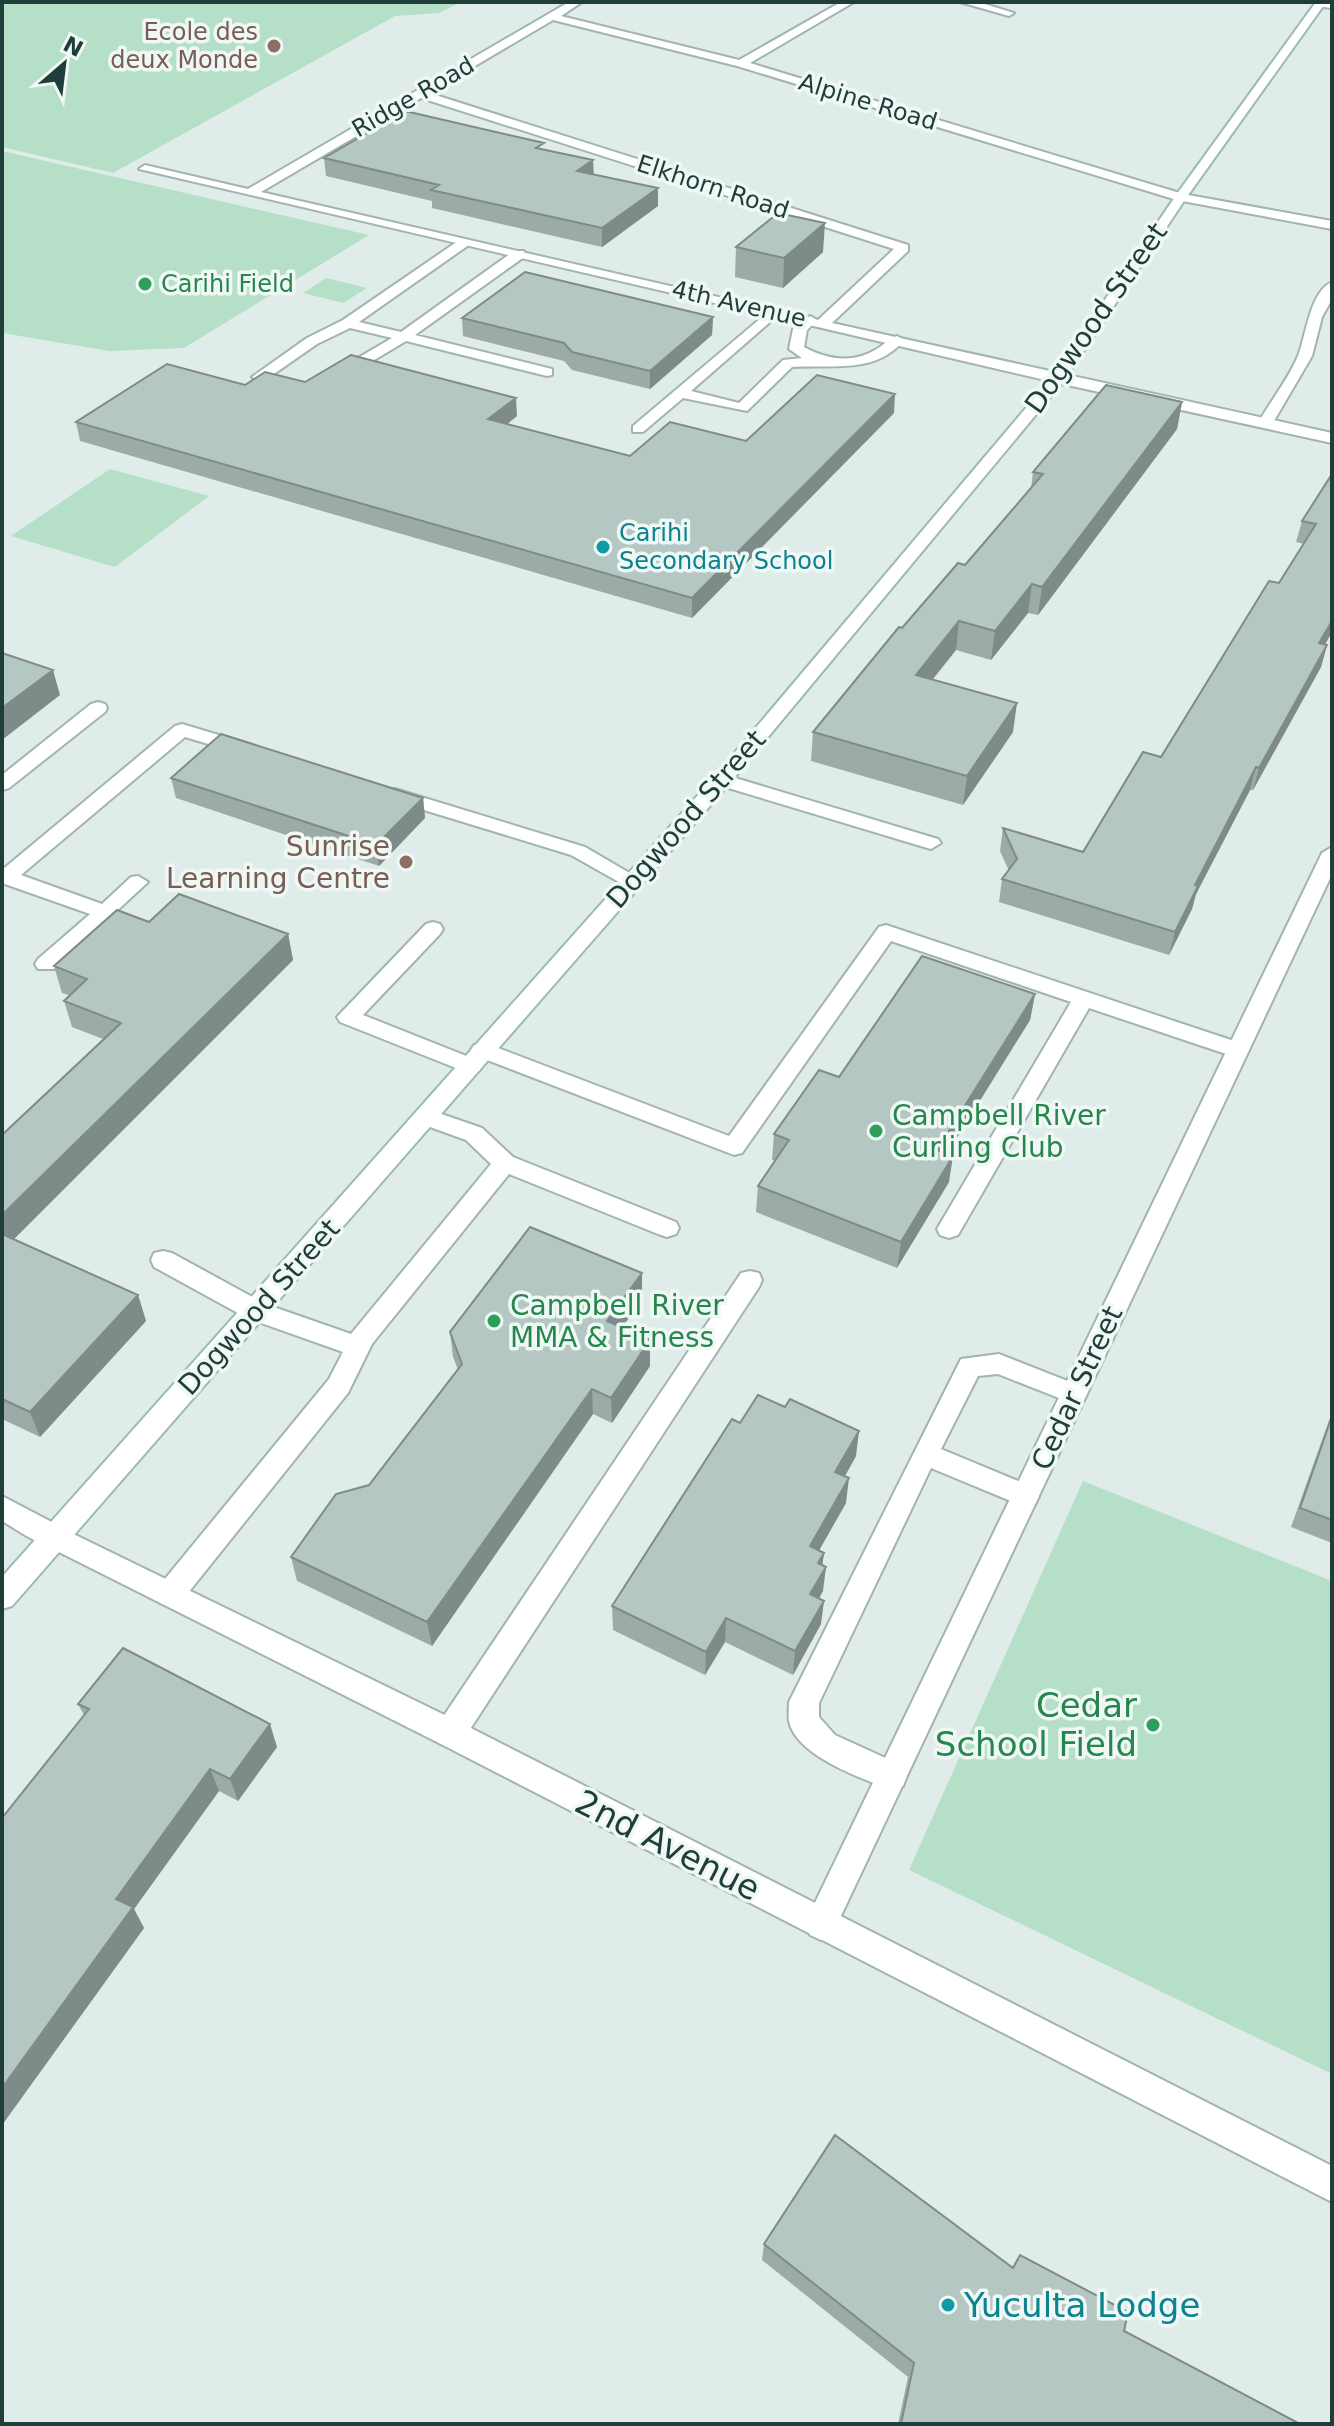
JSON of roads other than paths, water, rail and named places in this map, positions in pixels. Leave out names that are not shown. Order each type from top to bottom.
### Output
[{"type":"street","name":"Ridge Road","points":[[250,193],[577,2]]},
{"type":"street","points":[[741,64],[849,2]]},
{"type":"street","points":[[965,2],[1009,13]]},
{"type":"street","name":"Dogwood Street","points":[[2,1597],[722,780],[1058,379],[1181,197],[1324,4]]},
{"type":"street","name":"Alpine Road","points":[[552,17],[741,64],[1181,197],[1332,225]]},
{"type":"street","name":"Elkhorn Road","points":[[419,94],[903,248],[816,322]]},
{"type":"street","name":"4th Avenue","points":[[145,169],[1058,379],[1332,438]]},
{"type":"street","points":[[297,387],[259,377],[312,341],[348,323],[466,242]]},
{"type":"street","points":[[323,383],[365,362],[519,254]]},
{"type":"street","points":[[1266,423],[1305,356],[1315,317],[1332,286]]},
{"type":"street","points":[[638,429],[773,312]]},
{"type":"street","points":[[816,322],[800,329],[796,349],[816,361]]},
{"type":"street","points":[[348,323],[547,372]]},
{"type":"street","points":[[680,393],[742,408],[788,363],[816,361],[846,364],[870,360],[887,351],[897,340]]},
{"type":"street","points":[[2,784],[98,708]]},
{"type":"street","points":[[105,912],[6,877],[182,730],[258,753]]},
{"type":"street","points":[[722,780],[931,843]]},
{"type":"street","points":[[380,791],[578,851],[633,881]]},
{"type":"street","name":"Cedar Street","points":[[821,1924],[1332,853]]},
{"type":"street","points":[[46,964],[138,882]]},
{"type":"street","points":[[433,929],[348,1017],[734,1147],[886,932],[1238,1050]]},
{"type":"street","points":[[949,1229],[1084,998]]},
{"type":"street","points":[[427,1117],[474,1134],[505,1163],[667,1228]]},
{"type":"street","points":[[170,1594],[339,1386],[362,1338],[505,1163]]},
{"type":"street","points":[[163,1260],[256,1311],[358,1347]]},
{"type":"street","points":[[450,1733],[750,1280]]},
{"type":"street","points":[[892,1776],[824,1745],[804,1722],[804,1702],[970,1366],[999,1364],[1074,1394]]},
{"type":"street","points":[[925,1454],[1025,1496]]},
{"type":"street","name":"2nd Avenue","points":[[2,1508],[450,1733],[1332,2185]]},
{"type":"place","name":"Ecole des deux Monde","points":[[274,46]]},
{"type":"place","name":"Carihi Field","points":[[145,284]]},
{"type":"place","name":"Carihi Secondary School","points":[[603,547]]},
{"type":"place","name":"Sunrise Learning Centre","points":[[406,862]]},
{"type":"place","name":"Campbell River Curling Club","points":[[876,1131]]},
{"type":"place","name":"Campbell River MMA & Fitness","points":[[494,1321]]},
{"type":"place","name":"Cedar School Field","points":[[1153,1725]]},
{"type":"place","name":"Yuculta Lodge","points":[[948,2305]]}]
